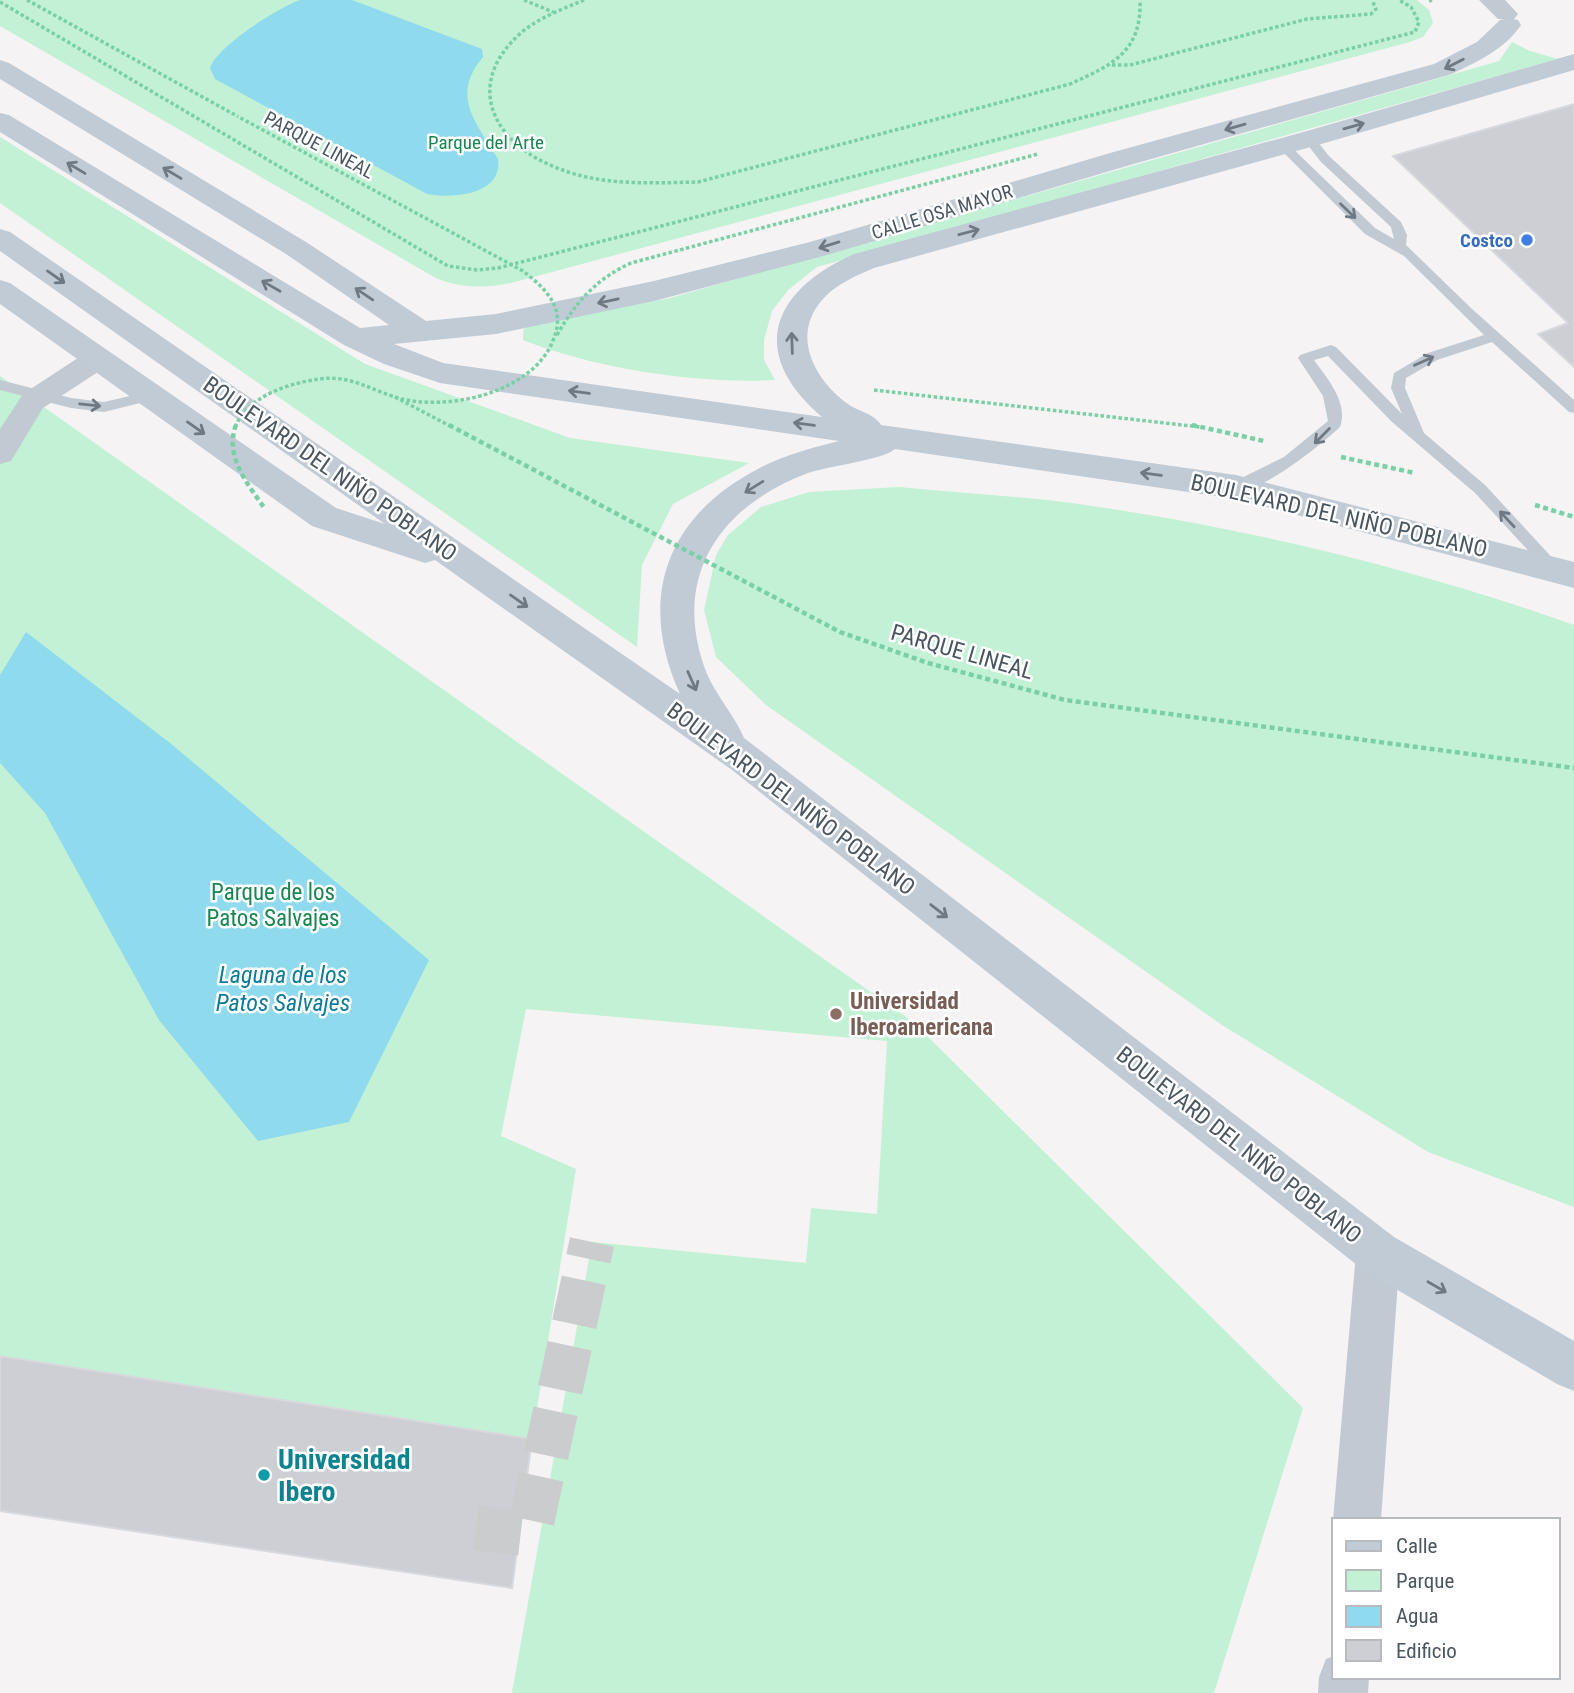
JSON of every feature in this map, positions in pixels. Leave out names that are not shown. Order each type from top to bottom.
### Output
[{"type":"main road","points":[[1515,22],[1574,56]]},
{"type":"main road","name":"CALLE OSA MAYOR","points":[[355,338],[496,324],[654,291],[817,249],[1133,155],[1443,69],[1486,47],[1515,22]]},
{"type":"main road","name":"CALLE OSA MAYOR","points":[[912,439],[871,428],[834,410],[807,385],[795,366],[790,344],[793,323],[801,305],[814,289],[836,273],[864,261],[1574,62]]},
{"type":"main road","points":[[0,68],[296,248],[421,331]]},
{"type":"main road","name":"BOULEVARD DEL NIÑO POBLANO","points":[[0,121],[355,338],[395,357],[440,373],[1236,487],[1564,572]]},
{"type":"main road","name":"BOULEVARD DEL NIÑO POBLANO","points":[[0,238],[745,760],[1378,1253],[1574,1367]]},
{"type":"main road","points":[[296,248],[309,308]]},
{"type":"main road","points":[[0,290],[324,517],[463,562]]},
{"type":"main road","points":[[745,760],[702,703],[688,674],[679,642],[675,610],[682,568],[692,545],[735,499],[770,477],[832,455],[912,439]]},
{"type":"street","points":[[0,453],[33,401],[97,359]]},
{"type":"street","points":[[1357,1518],[1378,1253]]},
{"type":"lane","points":[[1296,142],[1370,231],[1385,242],[1400,245],[1494,337],[1574,408]]},
{"type":"lane","points":[[1296,142],[1325,159],[1396,225],[1401,235],[1400,245]]},
{"type":"lane","points":[[1418,436],[1398,388],[1399,376],[1410,368],[1455,348],[1494,337]]},
{"type":"lane","points":[[1236,487],[1290,463],[1308,450],[1335,423],[1336,410],[1331,394],[1305,358],[1331,350],[1362,384],[1480,489],[1564,572]]},
{"type":"lane","points":[[0,385],[71,403],[104,407],[151,396]]},
{"type":"path","name":"PARQUE LINEAL","points":[[27,0],[523,271],[544,287],[552,298],[557,314],[557,329],[552,344]]},
{"type":"path","points":[[524,0],[554,12]]},
{"type":"path","points":[[584,0],[554,12],[522,33],[500,57],[487,86],[491,114],[509,140],[546,163],[589,178],[639,184],[698,182],[1070,84],[1111,65],[1136,41],[1142,13],[1140,0]]},
{"type":"path","points":[[1111,65],[1130,65],[1307,19],[1371,14],[1376,9],[1372,0]]},
{"type":"path","points":[[0,2],[448,266],[477,270],[498,268],[1415,32],[1419,22],[1411,7],[1399,0]]},
{"type":"path","name":"PARQUE LINEAL","points":[[395,397],[425,402],[449,402],[484,395],[525,374],[537,365],[573,305],[587,289],[611,272],[631,263],[1038,154]]},
{"type":"path","points":[[496,324],[519,345],[553,358]]},
{"type":"path","name":"PARQUE LINEAL","points":[[265,509],[236,463],[232,452],[235,428],[260,399],[288,384],[313,378],[337,378],[362,383],[395,397],[840,632],[928,663],[1065,700],[1574,768]]},
{"type":"path","points":[[807,385],[1189,425],[1397,468],[1574,517]]},
{"type":"green space","name":"Parque del Arte","points":[[0,0],[1417,0],[1429,10],[1433,23],[1423,37],[1410,42],[511,283],[472,286],[453,284],[434,277],[0,26]]},
{"type":"green space","points":[[1512,42],[1530,51],[1558,59],[817,267],[788,290],[772,311],[764,340],[764,360],[775,380],[713,380],[647,372],[582,359],[523,340],[524,324],[670,298],[1499,61]]},
{"type":"green space","points":[[0,137],[365,364],[570,438],[749,463],[673,504],[642,565],[637,647],[0,203]]},
{"type":"green space","name":"Parque de los Patos Salvajes","points":[[0,376],[913,1022],[1303,1408],[1214,1693],[512,1693],[592,1242],[806,1263],[811,1208],[877,1214],[887,1041],[526,1009],[501,1136],[576,1169],[532,1439],[0,1356]]},
{"type":"green space","points":[[899,487],[1079,504],[1205,525],[1391,568],[1514,604],[1574,625],[1574,1207],[1428,1152],[1222,1025],[766,705],[716,657],[704,610],[716,555],[728,535],[761,507],[809,492]]},
{"type":"water","points":[[300,0],[352,0],[482,49],[483,57],[473,71],[467,97],[475,121],[498,159],[493,180],[485,187],[462,195],[427,194],[215,79],[210,68],[224,50],[264,19]]},
{"type":"water","name":"Laguna de los Patos Salvajes","points":[[26,632],[170,743],[429,960],[349,1122],[258,1141],[159,1020],[45,813],[0,763],[0,675]]},
{"type":"building","name":"Costco","points":[[1574,104],[1574,367],[1538,334],[1568,323],[1393,156]]},
{"type":"building","name":"Universidad Ibero","points":[[0,1356],[532,1439],[512,1588],[0,1511]]},
{"type":"tunnel","points":[[476,1528],[529,1534],[592,1242]]},
{"type":"place","name":"Costco","points":[[1527,240]]},
{"type":"place","name":"Universidad Iberoamericana","points":[[836,1014]]},
{"type":"place","name":"Universidad Ibero","points":[[264,1475]]}]
